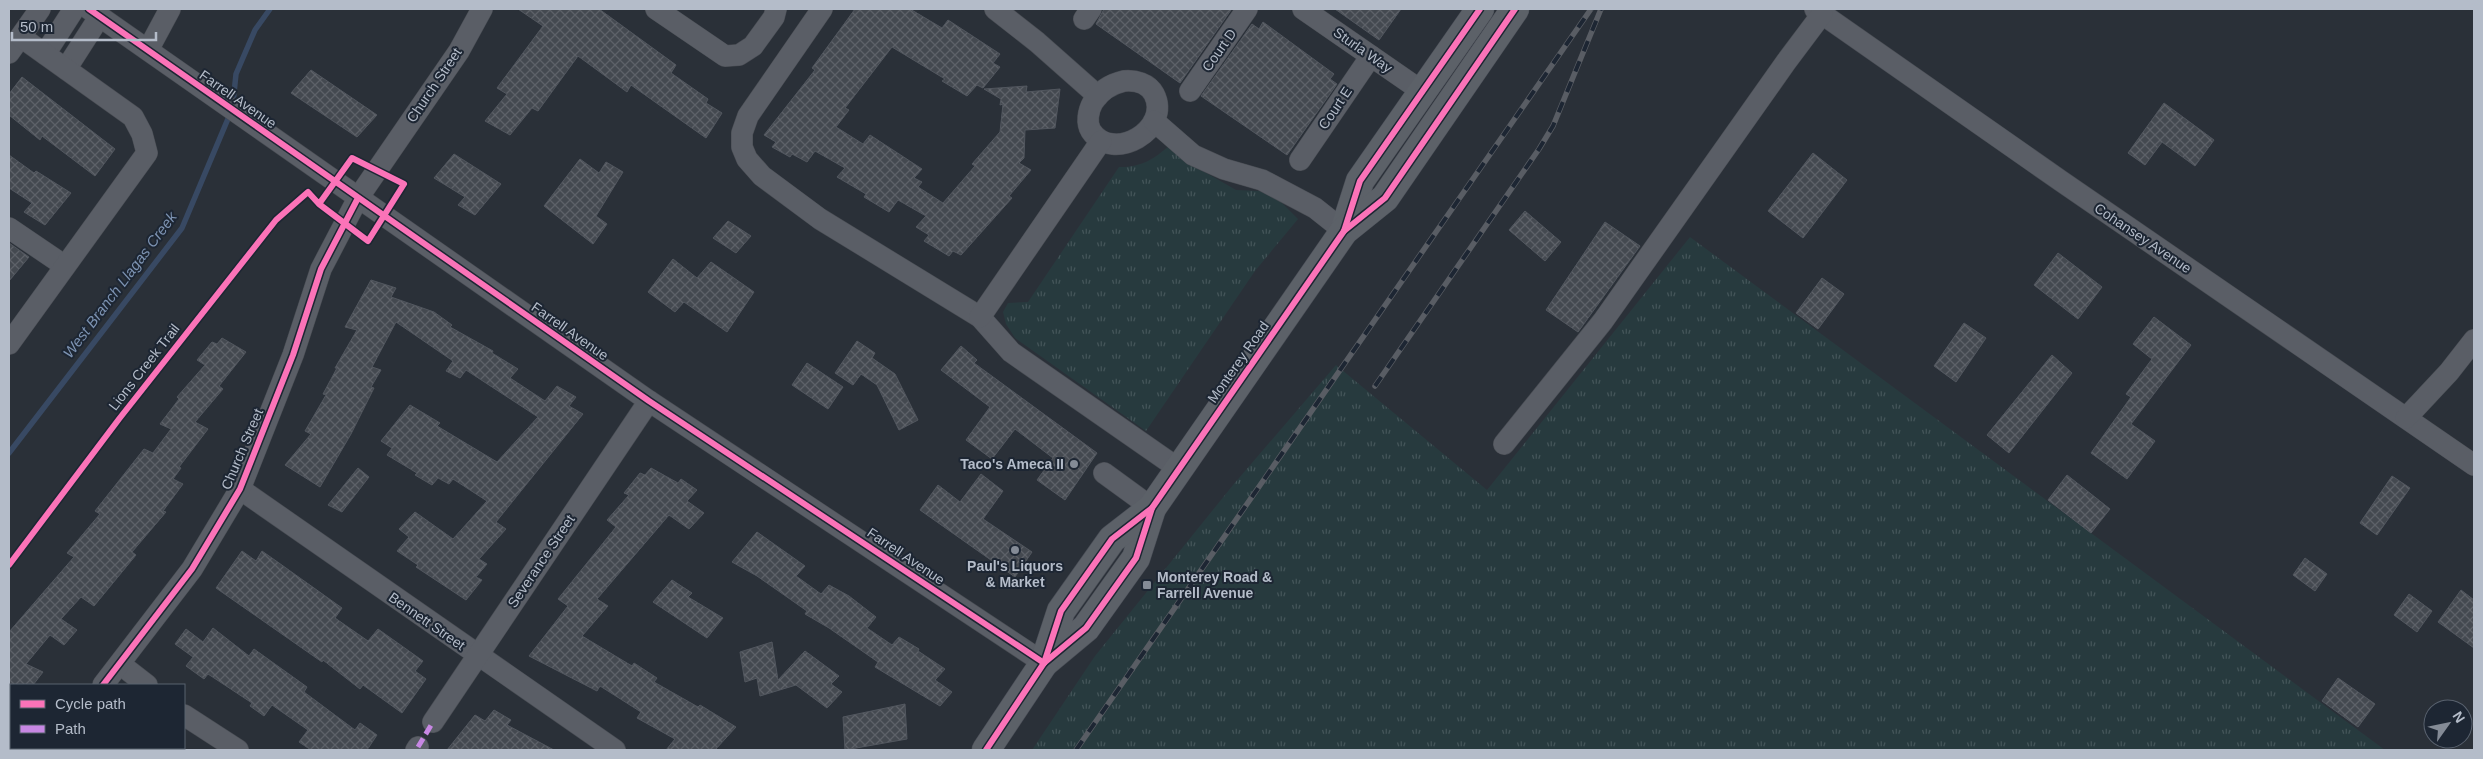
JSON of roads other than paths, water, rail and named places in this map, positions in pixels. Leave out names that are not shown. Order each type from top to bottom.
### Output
[{"type":"main road","name":"Monterey Road","points":[[1344,231],[1360,181],[1480,9]]},
{"type":"main road","name":"Monterey Road","points":[[986,750],[1044,663],[1086,628],[1136,558],[1152,508],[1344,231],[1385,198],[1516,9]]},
{"type":"street","points":[[9,344],[147,153],[142,134],[133,118],[45,54],[15,45],[40,9]]},
{"type":"street","points":[[45,54],[74,9]]},
{"type":"street","points":[[148,50],[170,9]]},
{"type":"street","name":"Church Street","points":[[104,684],[192,569],[240,489],[293,355],[320,268],[358,198],[458,51],[482,9]]},
{"type":"street","points":[[656,9],[725,56],[739,55],[753,46],[774,17],[776,9]]},
{"type":"street","points":[[822,9],[748,116],[742,133],[742,147],[747,159],[762,176],[820,219],[980,317],[1011,352],[1180,469]]},
{"type":"street","points":[[995,9],[1037,42],[1098,96]]},
{"type":"street","name":"Court D","points":[[1190,91],[1247,9]]},
{"type":"street","name":"Sturla Way","points":[[1303,9],[1423,92]]},
{"type":"street","points":[[1504,444],[1603,321],[1780,70],[1818,11]]},
{"type":"street","name":"Cohansey Avenue","points":[[1818,11],[2061,182],[2406,418],[2472,460]]},
{"type":"street","points":[[66,69],[94,12]]},
{"type":"street","name":"Farrell Avenue","points":[[94,12],[649,401],[1044,663]]},
{"type":"street","name":"Court E","points":[[1300,160],[1371,56]]},
{"type":"street","points":[[1124,81],[1136,82],[1146,86],[1154,93],[1157,103],[1154,121],[1142,136],[1132,141],[1118,145],[1101,141],[1095,138],[1089,128],[1088,116],[1090,107],[1098,96],[1112,85],[1124,81]]},
{"type":"street","points":[[1154,121],[1193,155],[1224,170],[1262,180],[1315,208],[1344,231]]},
{"type":"street","points":[[980,317],[1101,141]]},
{"type":"street","points":[[9,228],[65,266]]},
{"type":"street","points":[[2406,418],[2449,372],[2474,340]]},
{"type":"street","name":"Severance Street","points":[[433,722],[649,401]]},
{"type":"street","points":[[1104,473],[1152,508]]},
{"type":"street","name":"Bennett Street","points":[[240,489],[477,656],[615,750]]},
{"type":"street","points":[[120,664],[146,684]]},
{"type":"street","points":[[185,716],[238,750]]},
{"type":"waterway","name":"West Branch Llagas Creek","points":[[233,103],[236,74],[255,30],[270,9]]},
{"type":"waterway","name":"West Branch Llagas Creek","points":[[9,453],[182,228],[230,114]]},
{"type":"railway","points":[[1076,750],[1591,9]]},
{"type":"railway","points":[[1375,386],[1553,126],[1601,9]]},
{"type":"place","name":"Taco's Ameca II","points":[[1074,464]]},
{"type":"place","name":"Paul's Liquors & Market","points":[[1015,550]]},
{"type":"place","name":"Monterey Road & Farrell Avenue","points":[[1147,585]]}]
